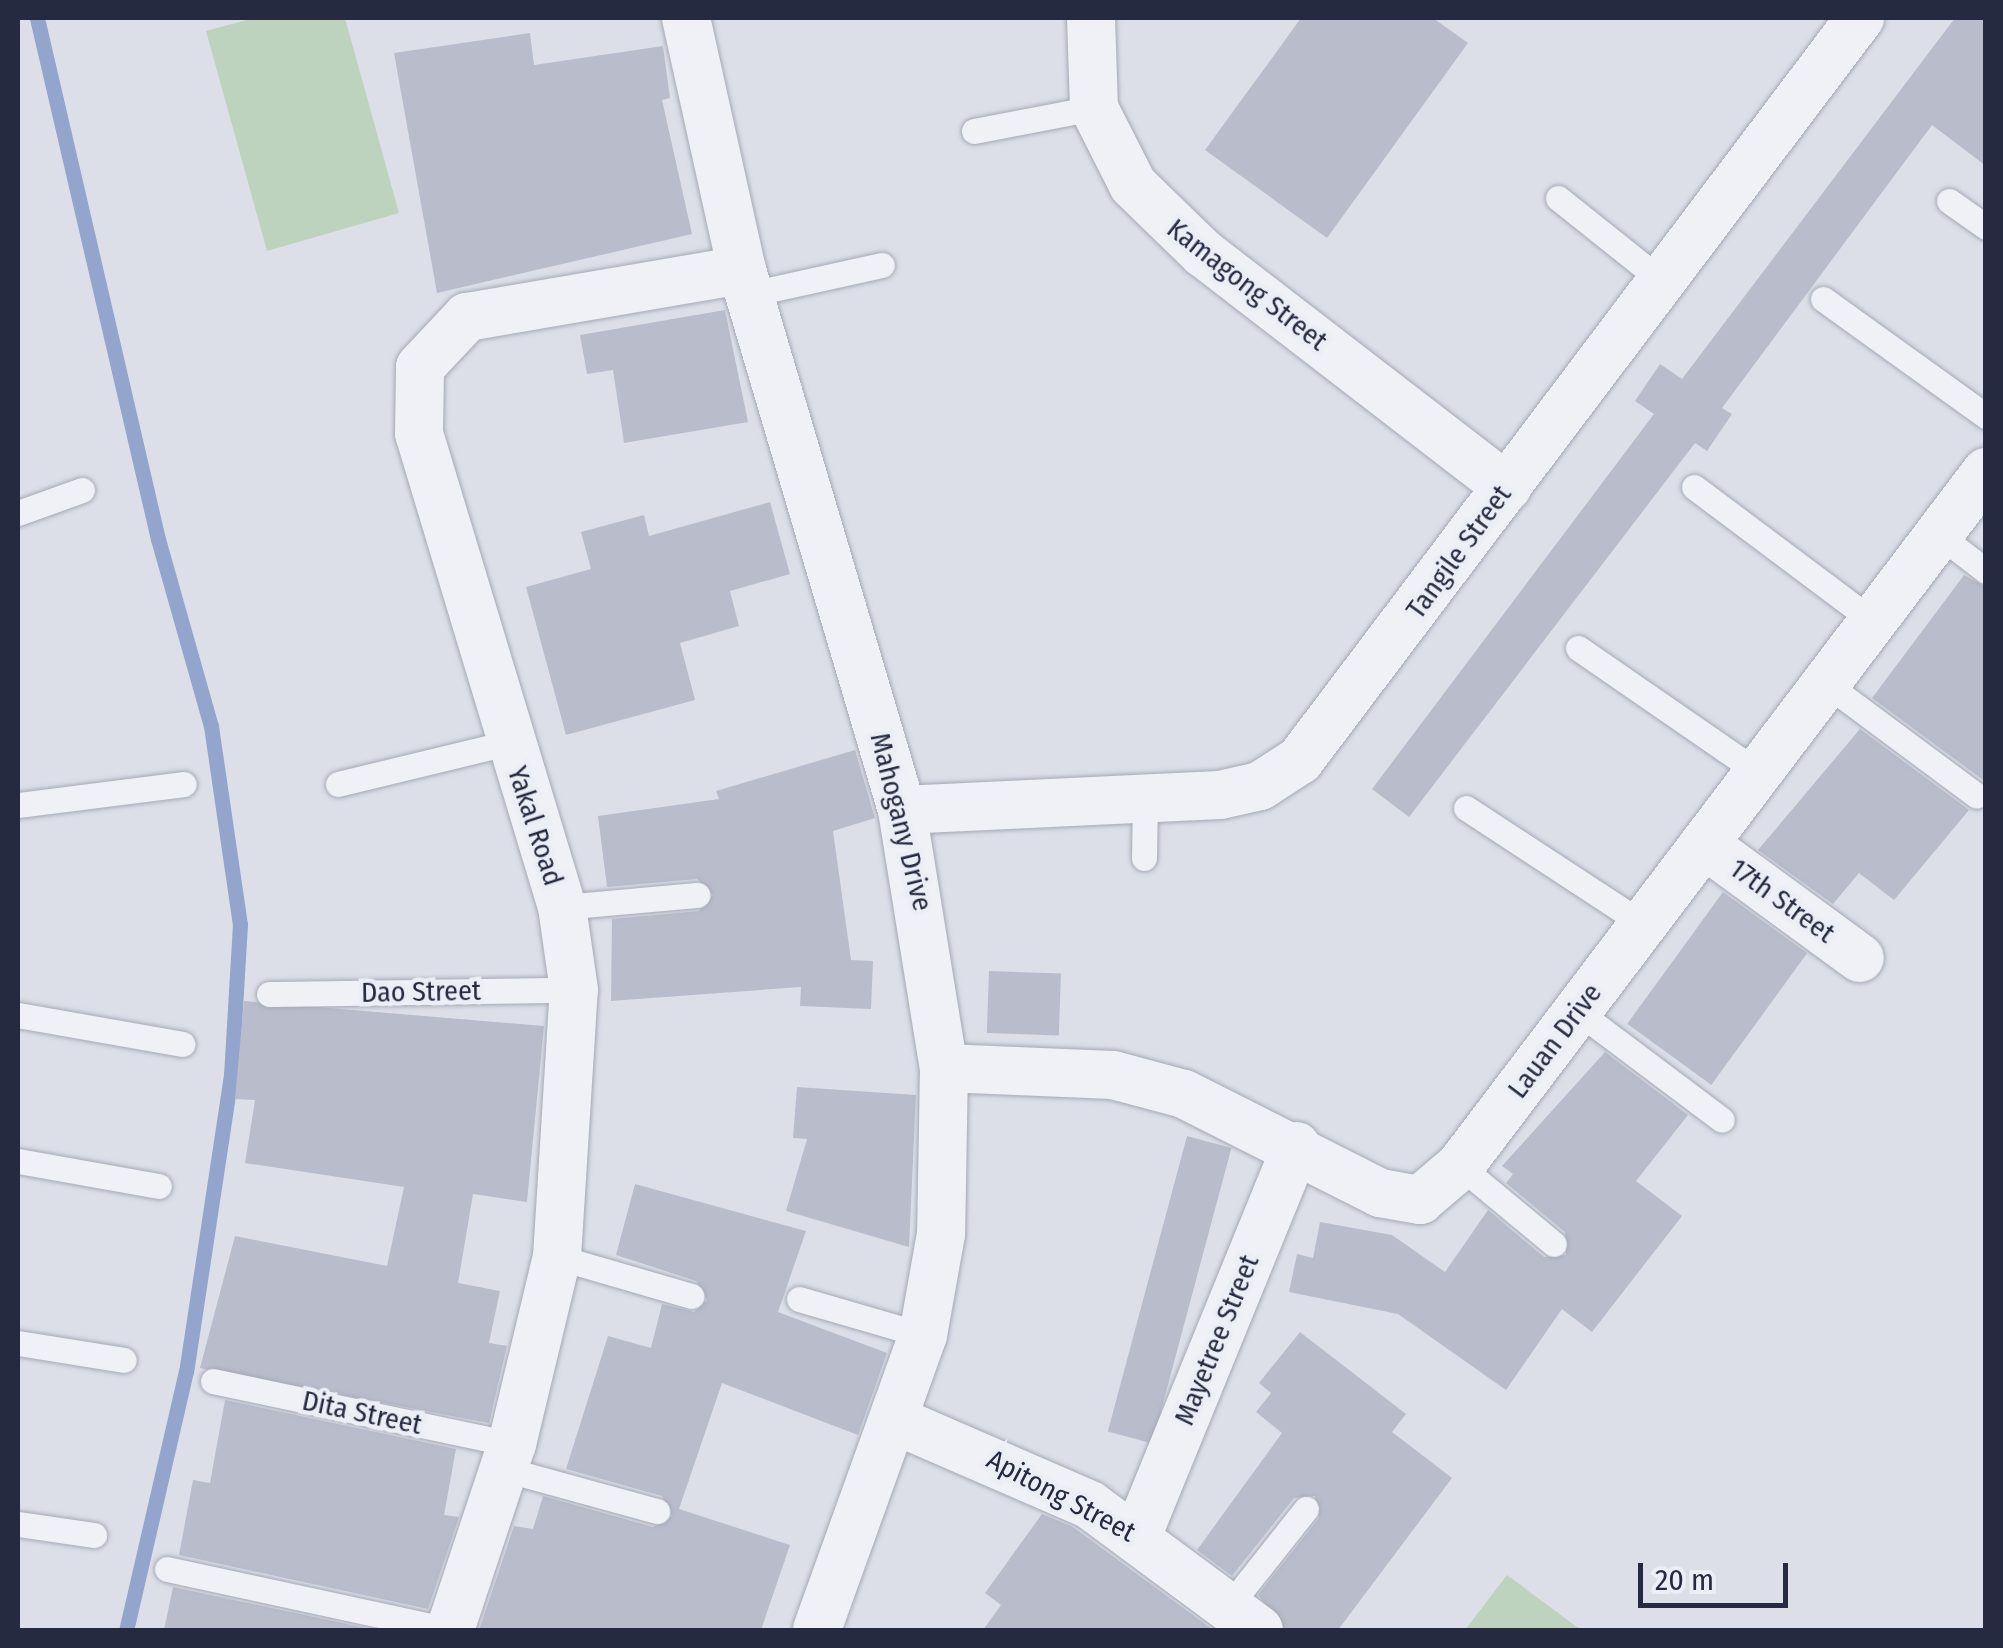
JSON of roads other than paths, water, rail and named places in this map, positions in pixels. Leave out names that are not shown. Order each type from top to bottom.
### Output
[{"type":"street","name":"Mahogany Drive","points":[[686,18],[746,282],[902,810],[944,1068],[941,1234],[923,1335],[897,1421],[818,1630]]},
{"type":"street","name":"Kamagong Street","points":[[1092,18],[1094,108],[1108,148],[1163,219],[1508,487]]},
{"type":"street","name":"Tangile Street","points":[[902,810],[1145,800],[1260,786],[1300,760],[1860,18]]},
{"type":"street","name":"Yakal Road","points":[[450,1630],[508,1456],[557,1257],[574,990],[562,907],[508,743],[419,434],[420,367],[467,317],[746,282]]},
{"type":"street","name":"Lauan Drive","points":[[944,1068],[1113,1074],[1184,1094],[1402,1200],[1420,1200],[1460,1166],[1986,472]]},
{"type":"street","name":"17th Street","points":[[1704,844],[1860,958]]},
{"type":"street","name":"Mayetree Street","points":[[1138,1534],[1296,1146]]},
{"type":"street","name":"Apitong Street","points":[[897,1421],[1026,1472],[1138,1534],[1244,1618]]},
{"type":"lane","points":[[974,131],[1094,108]]},
{"type":"lane","points":[[1558,198],[1662,280]]},
{"type":"lane","points":[[1950,201],[1986,227]]},
{"type":"lane","points":[[746,282],[882,265]]},
{"type":"lane","points":[[1823,299],[1986,416]]},
{"type":"lane","points":[[1694,487],[1873,620]]},
{"type":"lane","points":[[18,513],[82,490]]},
{"type":"lane","points":[[1938,534],[1986,571]]},
{"type":"lane","points":[[1578,648],[1758,772]]},
{"type":"lane","points":[[1825,683],[1977,796]]},
{"type":"lane","points":[[338,784],[508,743]]},
{"type":"lane","points":[[18,805],[184,784]]},
{"type":"lane","points":[[1144,858],[1145,800]]},
{"type":"lane","points":[[1466,808],[1643,924]]},
{"type":"lane","points":[[562,907],[697,895]]},
{"type":"lane","name":"Dao Street","points":[[269,994],[574,990]]},
{"type":"lane","points":[[1577,1011],[1722,1120]]},
{"type":"lane","points":[[18,1015],[182,1044]]},
{"type":"lane","points":[[18,1161],[159,1186]]},
{"type":"lane","points":[[1460,1166],[1554,1244]]},
{"type":"lane","points":[[557,1257],[690,1296]]},
{"type":"lane","points":[[799,1299],[923,1335]]},
{"type":"lane","points":[[18,1343],[124,1360]]},
{"type":"lane","name":"Dita Street","points":[[212,1381],[508,1456],[657,1511]]},
{"type":"lane","points":[[1244,1618],[1306,1509]]},
{"type":"lane","points":[[18,1524],[94,1536]]},
{"type":"lane","points":[[166,1569],[450,1630]]},
{"type":"waterway","points":[[37,18],[158,539],[211,726],[240,924],[231,1075],[186,1371],[126,1630]]}]
